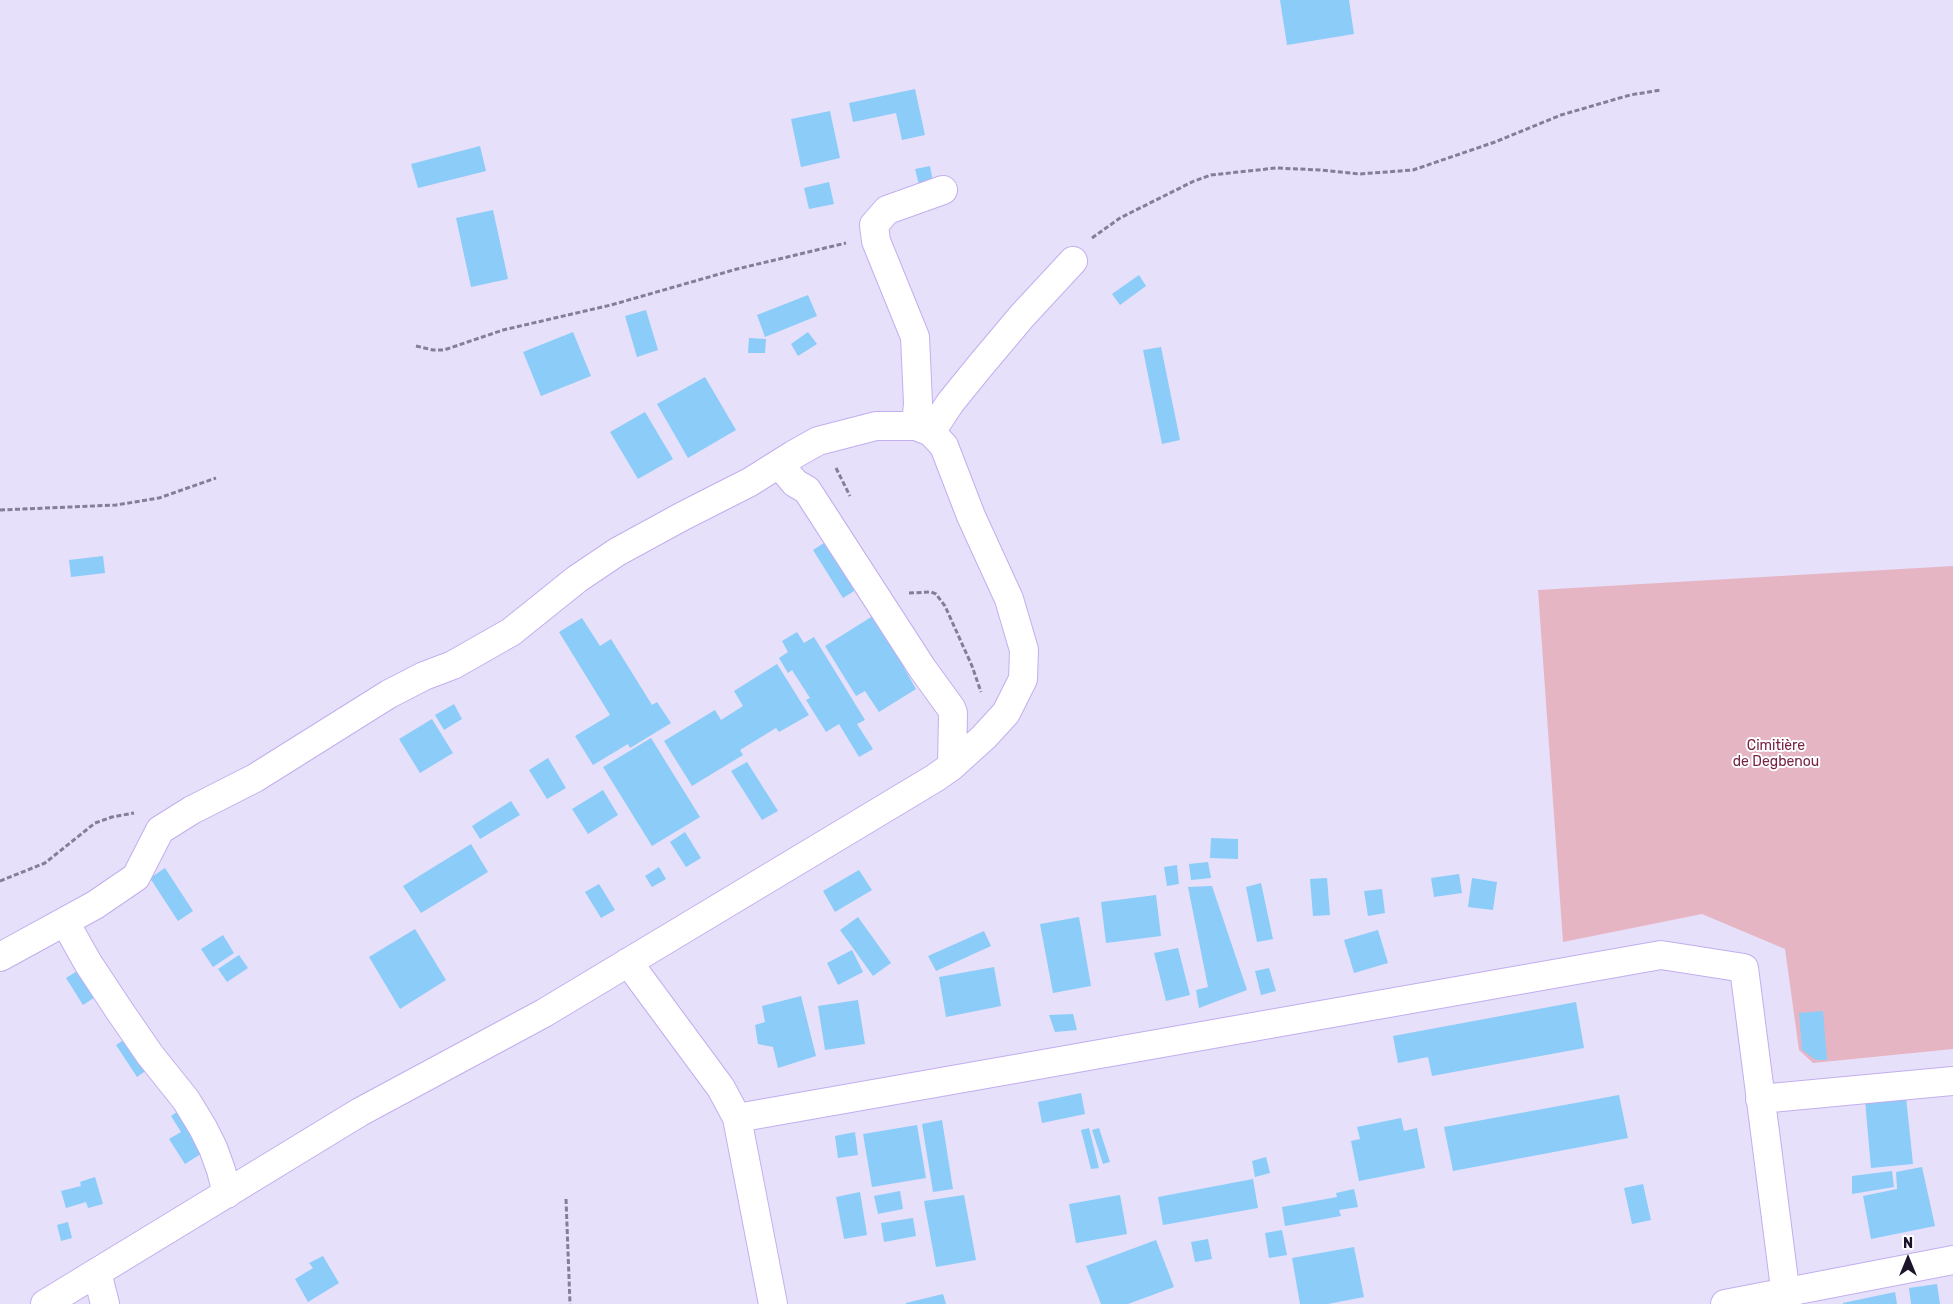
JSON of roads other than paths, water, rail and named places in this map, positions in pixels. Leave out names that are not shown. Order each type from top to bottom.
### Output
[{"type":"street","points":[[45,1304],[360,1112],[544,1013],[935,778],[952,766],[984,737],[1006,713],[1023,679],[1024,650],[1008,599],[971,516],[944,446],[924,429],[918,403],[915,336],[876,241],[874,225],[886,210],[943,190]]},
{"type":"street","points":[[0,957],[95,905],[136,877],[160,830],[205,803],[255,778],[388,694],[424,676],[453,665],[486,647],[510,632],[577,579],[617,552],[750,482],[818,442],[876,426],[924,429],[950,403],[1022,316],[1073,261]]},
{"type":"street","points":[[779,464],[795,483],[807,490],[922,668],[948,703],[953,713],[952,766]]},
{"type":"street","points":[[65,922],[88,963],[119,1010],[150,1055],[186,1100],[214,1148],[222,1170],[227,1194]]},
{"type":"street","points":[[738,1118],[1661,954],[1744,968],[1786,1298]]},
{"type":"street","points":[[628,962],[721,1088],[738,1118],[774,1304]]},
{"type":"street","points":[[1760,1099],[1953,1081]]},
{"type":"street","points":[[1725,1304],[1786,1298],[1953,1260]]},
{"type":"street","points":[[97,1272],[105,1304]]},
{"type":"park label","name":"Cimitière de Degbenou","points":[[1776,754]]}]
